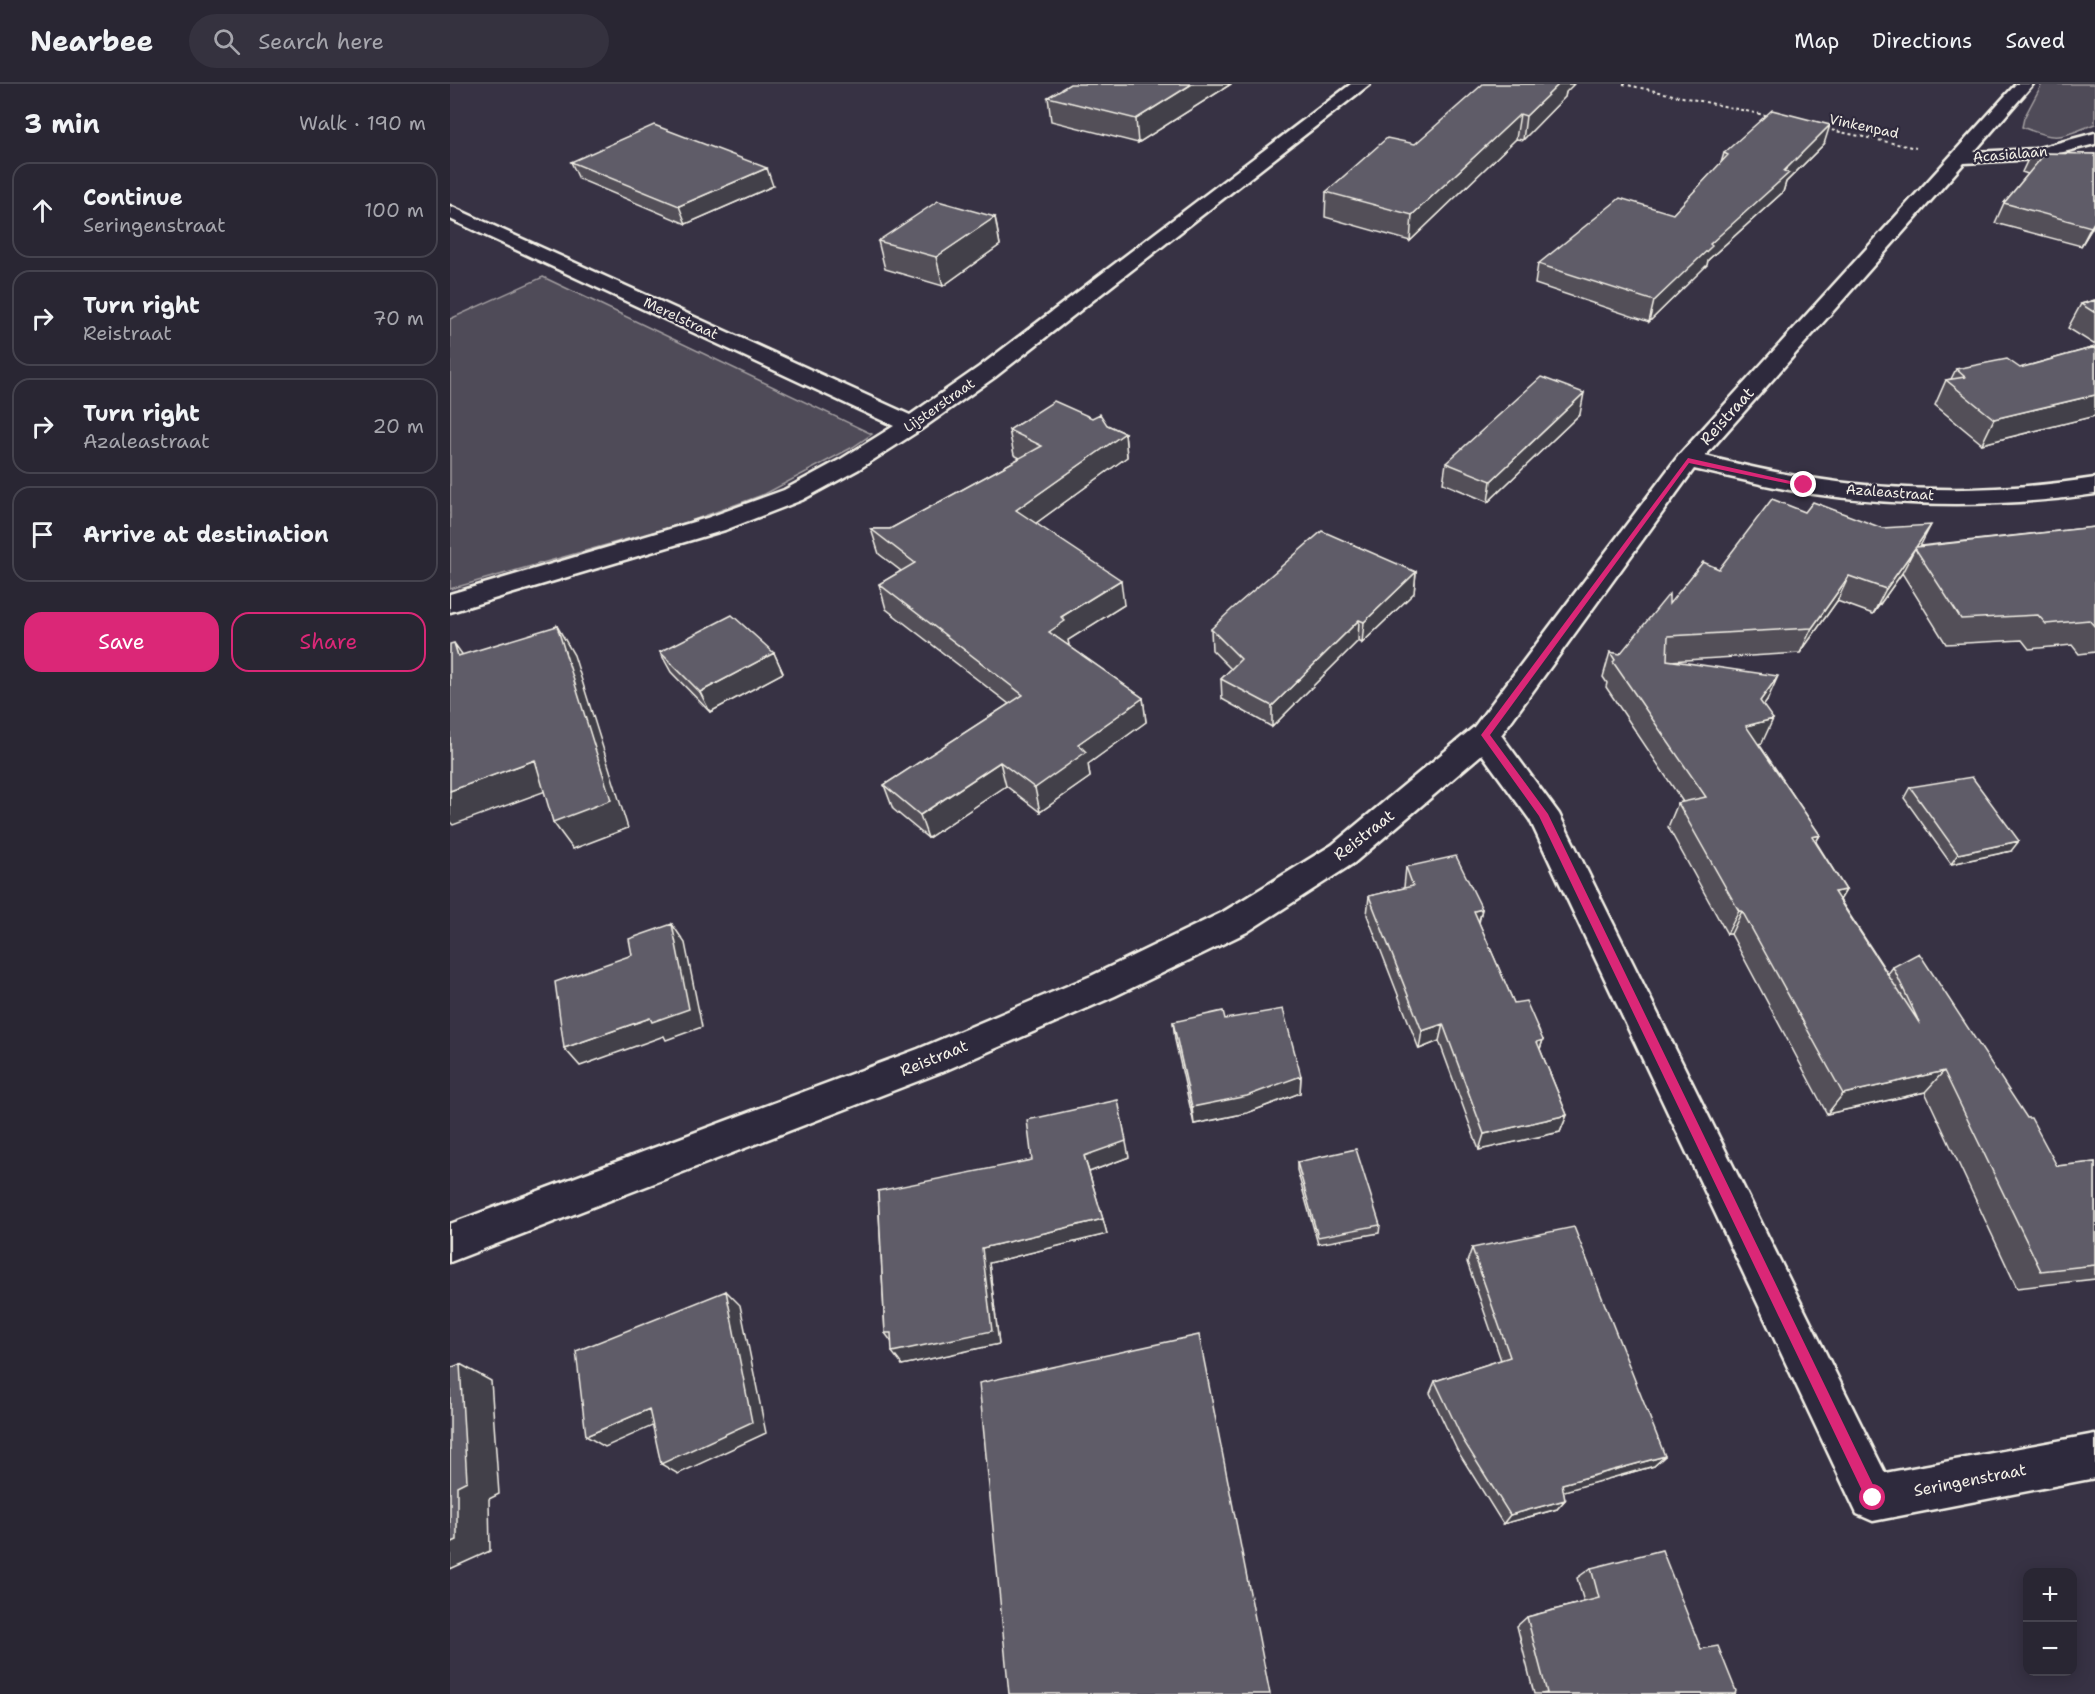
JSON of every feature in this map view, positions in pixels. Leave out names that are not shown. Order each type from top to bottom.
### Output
[{"type":"street","name":"Lijsterstraat","points":[[450,603],[716,524],[793,495],[912,425],[987,372],[1362,84]]},
{"type":"street","name":"Reistraat","points":[[450,1243],[931,1060],[1103,986],[1235,921],[1343,854],[1485,735],[1688,460],[2025,84]]},
{"type":"street","name":"Acasialaan","points":[[1960,158],[2037,154],[2095,138]]},
{"type":"street","name":"Merelstraat","points":[[450,212],[912,425]]},
{"type":"street","name":"Azaleastraat","points":[[1688,460],[1804,485],[1897,495],[2065,492],[2095,486]]},
{"type":"street","name":"Seringenstraat","points":[[1485,735],[1543,814],[1873,1498],[2095,1456]]},
{"type":"path","points":[[1623,84],[1774,117]]},
{"type":"path","name":"Vinkenpad","points":[[1821,127],[1960,158]]},
{"type":"shaded area","points":[[2042,84],[2095,84],[2095,124],[2059,136],[2044,135],[2022,127],[2024,118]]},
{"type":"shaded area","points":[[543,277],[872,434],[853,447],[765,494],[688,522],[450,589],[450,319]]},
{"type":"building","points":[[1070,84],[1192,84],[1136,119],[1048,97]]},
{"type":"building","points":[[1483,84],[1559,84],[1526,116],[1520,114],[1412,215],[1326,192],[1387,138],[1415,144]]},
{"type":"building","points":[[1772,110],[1830,125],[1784,171],[1789,173],[1710,244],[1712,246],[1654,301],[1538,264],[1620,198],[1673,214],[1728,155],[1724,153]]},
{"type":"building","points":[[654,125],[767,168],[679,206],[571,162]]},
{"type":"building","points":[[2031,153],[2095,154],[2095,221],[2091,227],[2004,203],[2042,157]]},
{"type":"building","points":[[938,201],[995,217],[936,257],[878,241]]},
{"type":"building","points":[[2095,300],[2095,313],[2081,304]]},
{"type":"building","points":[[2095,347],[2095,395],[1994,419],[1946,380],[1965,377],[1956,369],[2007,359],[2020,368]]},
{"type":"building","points":[[1541,377],[1584,393],[1491,481],[1446,463]]},
{"type":"building","points":[[1054,401],[1092,418],[1100,414],[1107,425],[1125,433],[1016,510],[1121,580],[1061,617],[1065,621],[1049,632],[1143,698],[1078,744],[1086,752],[1035,788],[1000,762],[920,815],[884,785],[1023,695],[879,584],[915,563],[871,529],[890,529],[1042,446],[1009,430]]},
{"type":"building","points":[[1772,499],[1805,512],[1813,502],[1882,528],[1931,525],[1916,547],[2095,527],[2095,627],[2089,620],[2046,624],[2038,615],[1961,619],[1915,548],[1886,589],[1849,576],[1812,628],[1668,636],[1667,660],[1778,676],[1760,701],[1773,719],[1746,726],[1820,835],[1812,837],[1846,890],[1834,892],[1920,1024],[1893,967],[1919,953],[2027,1118],[2031,1118],[2057,1166],[2095,1162],[2095,1265],[2041,1271],[1944,1071],[1843,1094],[1742,911],[1739,911],[1678,803],[1706,797],[1613,662],[1615,660],[1610,652],[1620,654],[1669,594],[1669,604],[1703,562],[1719,569]]},
{"type":"building","points":[[1322,531],[1416,572],[1364,622],[1359,620],[1272,706],[1221,679],[1241,659],[1211,629]]},
{"type":"building","points":[[732,615],[774,653],[700,692],[660,652]]},
{"type":"building","points":[[557,626],[611,800],[553,822],[535,760],[450,791],[450,644],[454,643],[458,656]]},
{"type":"building","points":[[1972,777],[2019,841],[1958,854],[1910,787]]},
{"type":"building","points":[[1456,856],[1482,909],[1474,911],[1514,1003],[1526,1001],[1543,1040],[1537,1042],[1567,1115],[1484,1134],[1443,1024],[1422,1031],[1369,896],[1413,886],[1406,867]]},
{"type":"building","points":[[672,924],[689,1009],[652,1022],[650,1018],[564,1048],[555,982],[632,955],[629,939]]},
{"type":"building","points":[[1283,1009],[1301,1076],[1247,1096],[1192,1107],[1173,1022],[1223,1011],[1225,1019]]},
{"type":"building","points":[[1118,1100],[1126,1141],[1084,1156],[1103,1219],[982,1248],[992,1331],[892,1352],[891,1333],[885,1333],[878,1191],[1032,1160],[1027,1120]]},
{"type":"building","points":[[1356,1149],[1380,1225],[1318,1237],[1297,1162]]},
{"type":"building","points":[[1574,1227],[1665,1456],[1562,1484],[1565,1500],[1510,1515],[1463,1440],[1435,1381],[1510,1357],[1472,1248]]},
{"type":"building","points":[[726,1291],[752,1422],[661,1464],[649,1409],[586,1436],[576,1351]]},
{"type":"building","points":[[1199,1335],[1270,1694],[1009,1694],[979,1383]]},
{"type":"building","points":[[460,1364],[467,1481],[457,1486],[457,1540],[450,1543],[450,1368]]},
{"type":"building","points":[[1662,1550],[1701,1649],[1718,1646],[1736,1691],[1735,1694],[1541,1694],[1547,1693],[1527,1617],[1599,1598],[1591,1568]]},
{"type":"route","points":[[1804,485],[1688,460],[1485,735],[1543,814],[1873,1498]]}]
